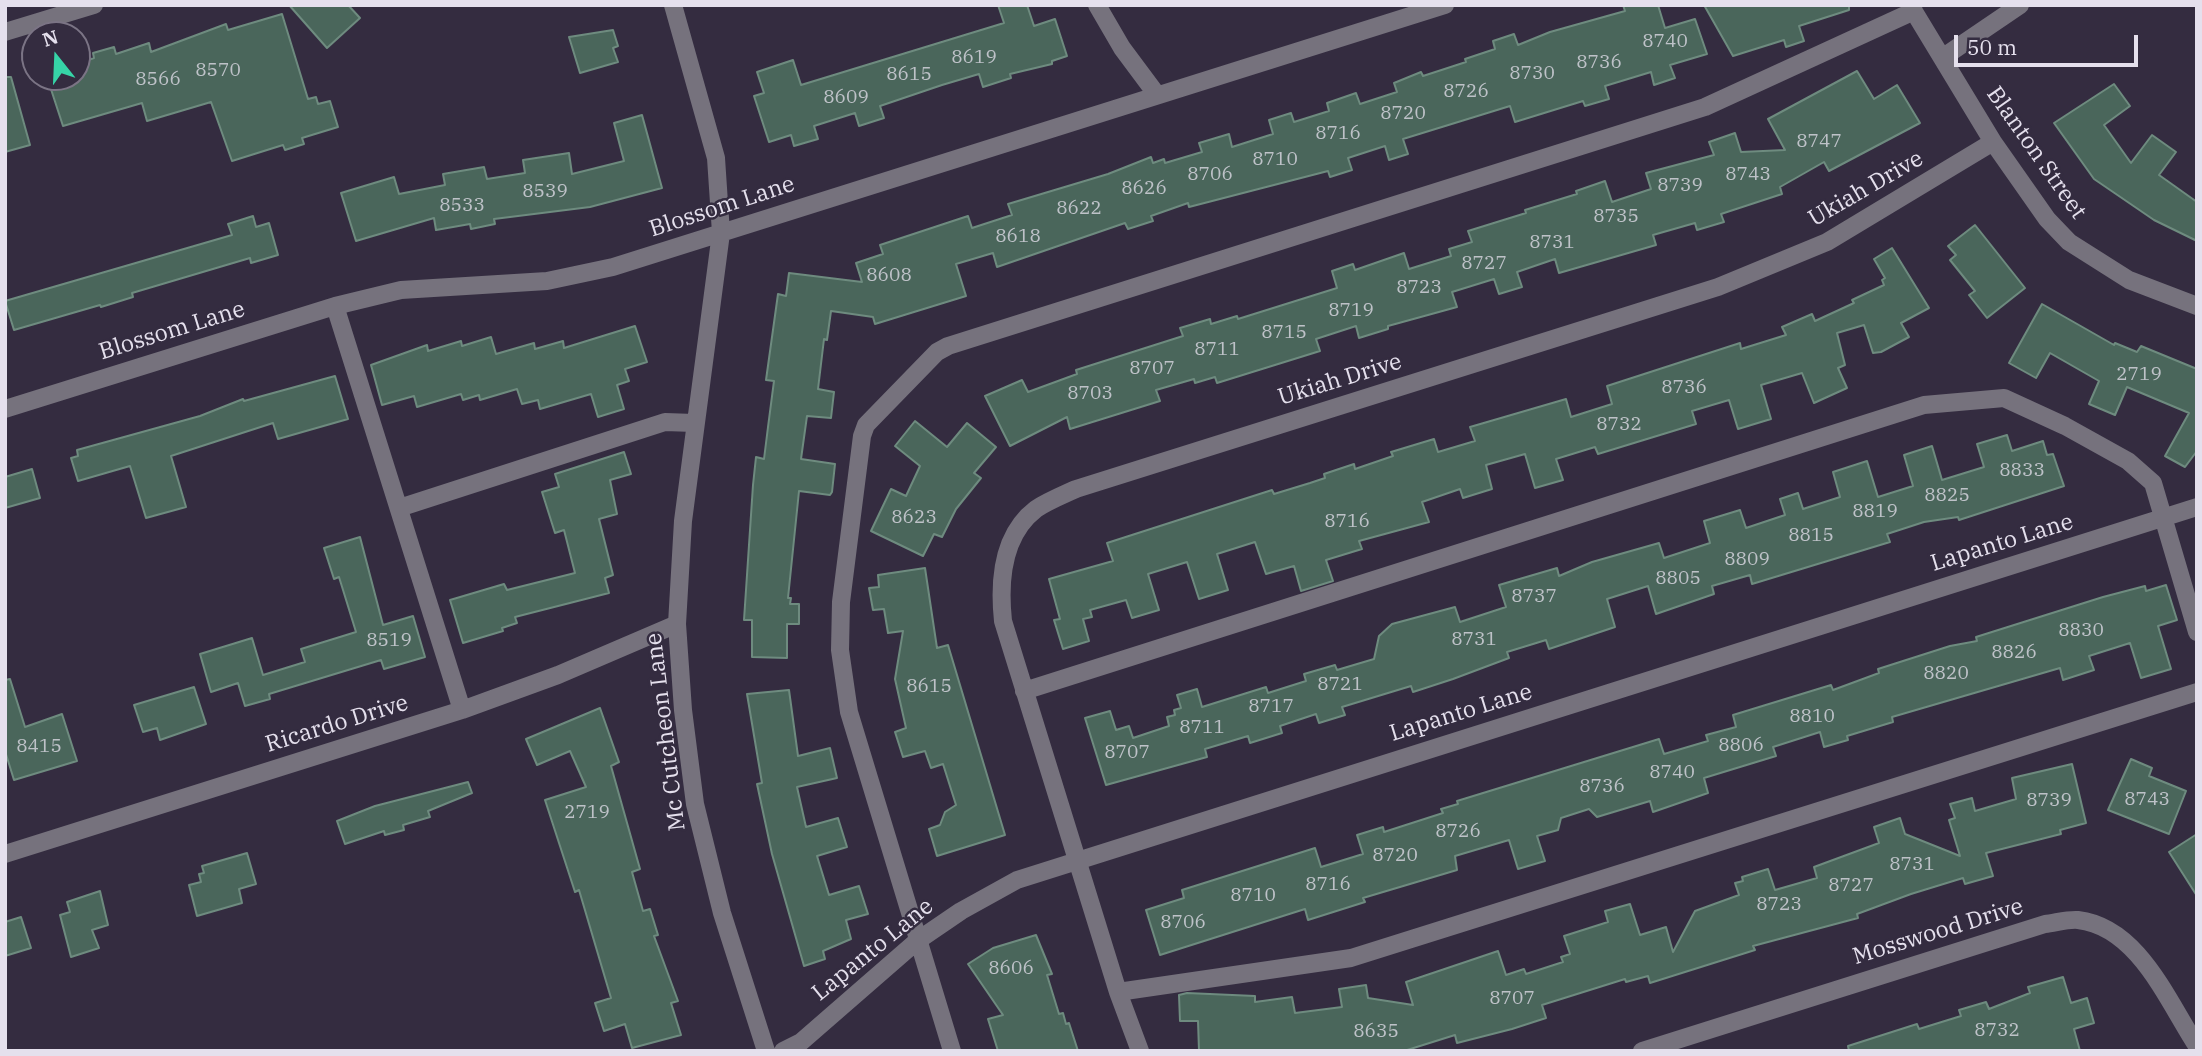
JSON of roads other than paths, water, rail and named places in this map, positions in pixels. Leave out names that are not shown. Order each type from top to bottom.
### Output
[{"type":"street","points":[[5,32],[94,5]]},
{"type":"street","name":"Mc Cutcheon Lane","points":[[673,5],[716,158],[721,233],[694,423],[677,624],[695,804],[722,913],[766,1051]]},
{"type":"street","points":[[1097,5],[1122,48],[1157,95]]},
{"type":"street","name":"Blossom Lane","points":[[5,409],[335,306],[401,290],[547,281],[613,267],[1445,5]]},
{"type":"street","points":[[1942,58],[2020,5]]},
{"type":"street","points":[[952,1051],[853,731],[840,650],[841,602],[862,436],[866,425],[937,352],[1705,107],[1912,8]]},
{"type":"street","name":"Blanton Street","points":[[1912,8],[1993,142],[2047,219],[2069,242],[2129,280],[2197,306]]},
{"type":"street","name":"Ukiah Drive","points":[[1077,859],[1003,621],[1000,588],[1009,546],[1035,510],[1076,489],[1718,287],[1827,242],[1993,142]]},
{"type":"street","points":[[335,306],[462,710]]},
{"type":"street","points":[[1024,691],[1924,405],[2004,398],[2064,426],[2128,461],[2154,484],[2197,632]]},
{"type":"street","points":[[399,508],[665,422],[694,423]]},
{"type":"street","name":"Lapanto Lane","points":[[783,1051],[801,1042],[917,941],[961,911],[1017,880],[2197,507]]},
{"type":"street","name":"Ricardo Drive","points":[[5,853],[462,710],[558,675],[677,624]]},
{"type":"street","points":[[1118,992],[1351,958],[2197,692]]},
{"type":"street","points":[[1077,859],[1118,992],[1140,1051]]},
{"type":"street","name":"Mosswood Drive","points":[[1642,1051],[2045,924],[2077,920],[2113,931],[2132,946],[2197,1046]]}]
